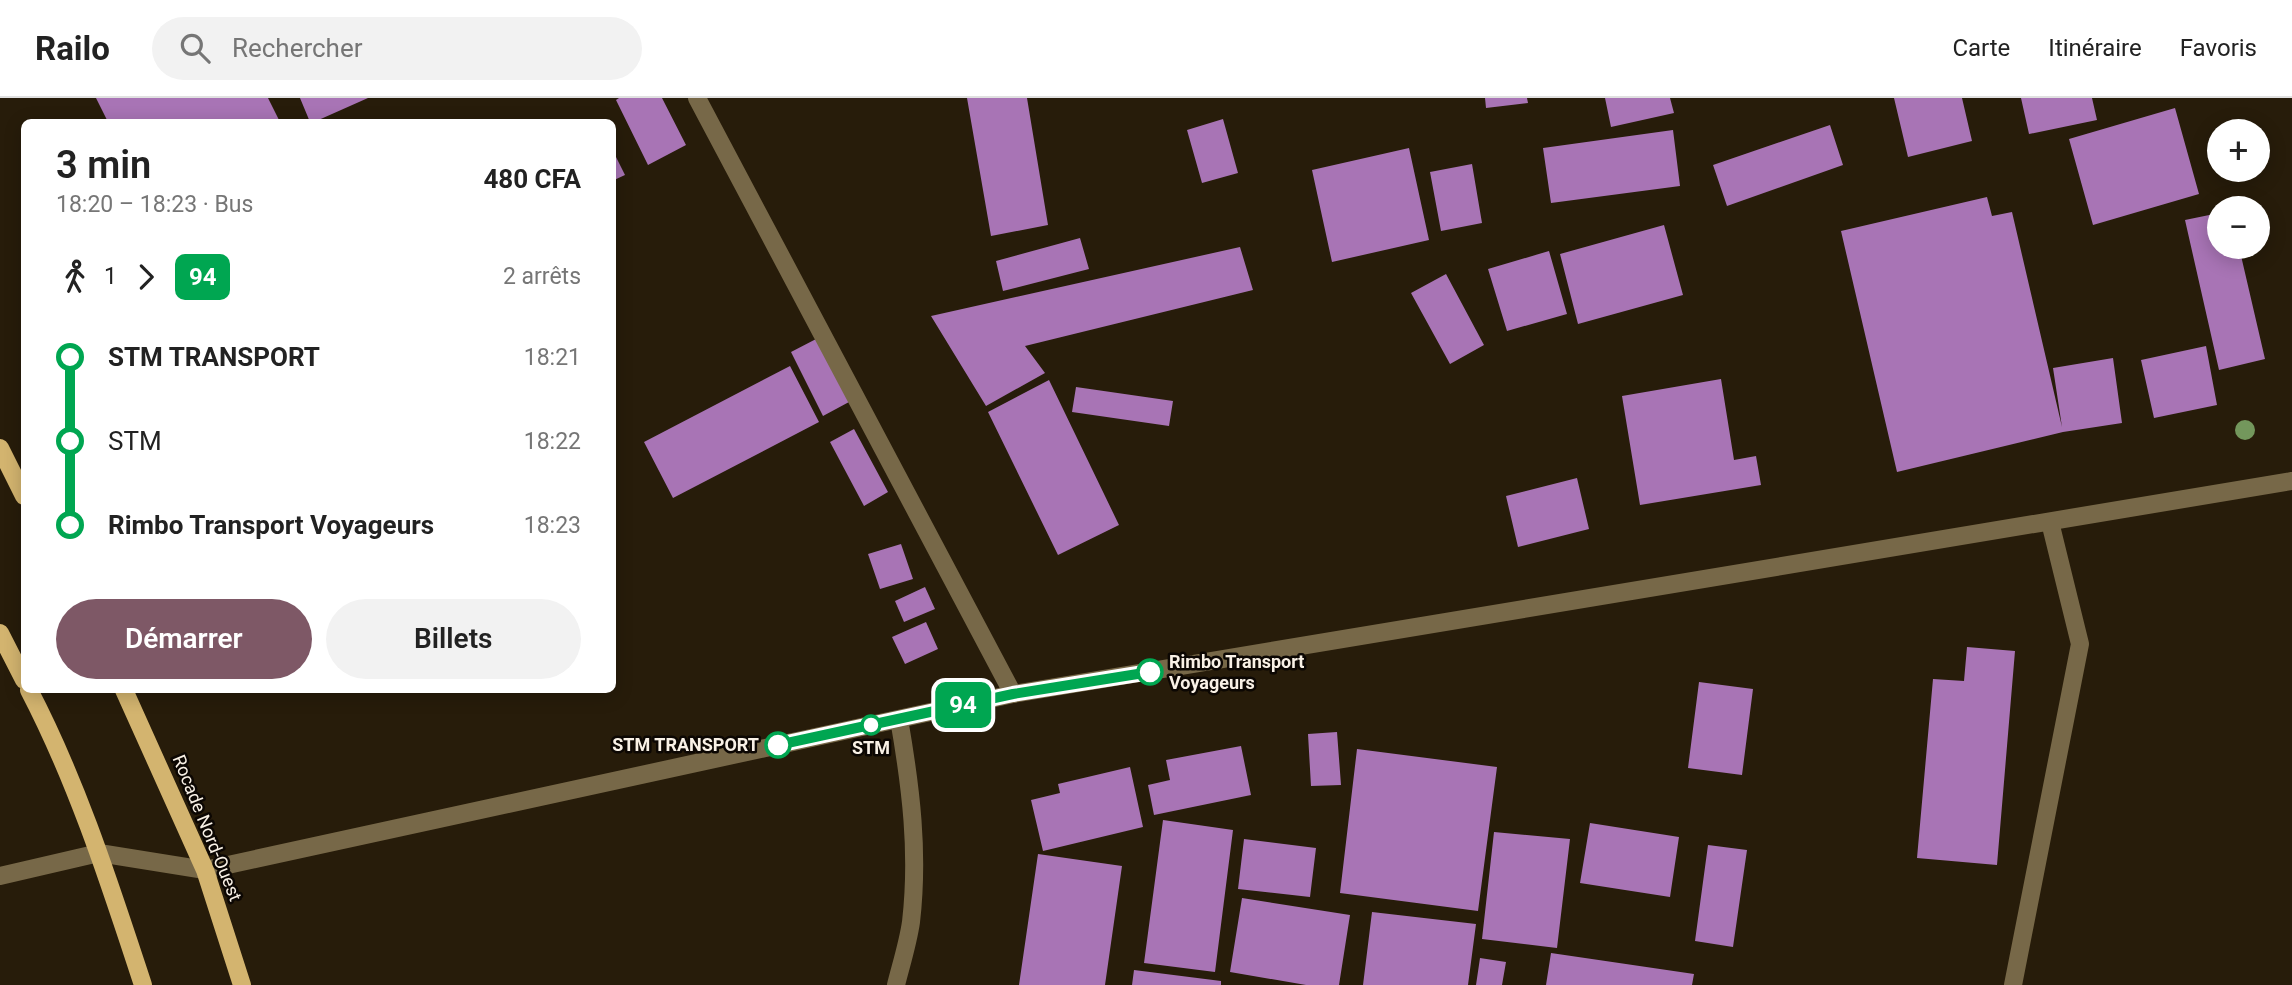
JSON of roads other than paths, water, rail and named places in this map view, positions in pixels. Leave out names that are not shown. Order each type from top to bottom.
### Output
[{"type":"main road","points":[[0,448],[21,490]]},
{"type":"main road","points":[[0,633],[21,674]]},
{"type":"main road","points":[[31,693],[57,743],[99,853],[143,985]]},
{"type":"main road","name":"Rocade Nord-Ouest","points":[[125,693],[205,870],[242,985]]},
{"type":"street","points":[[698,98],[1013,694]]},
{"type":"street","points":[[0,876],[99,853],[205,870],[1013,694],[2292,481]]},
{"type":"street","points":[[2013,985],[2080,644],[2050,522]]},
{"type":"street","points":[[895,985],[911,925],[916,849],[911,793],[899,719]]},
{"type":"place","name":"Rimbo Transport Voyageurs","points":[[1150,672]]},
{"type":"place","name":"STM","points":[[871,725]]},
{"type":"place","name":"STM TRANSPORT","points":[[778,745]]}]
